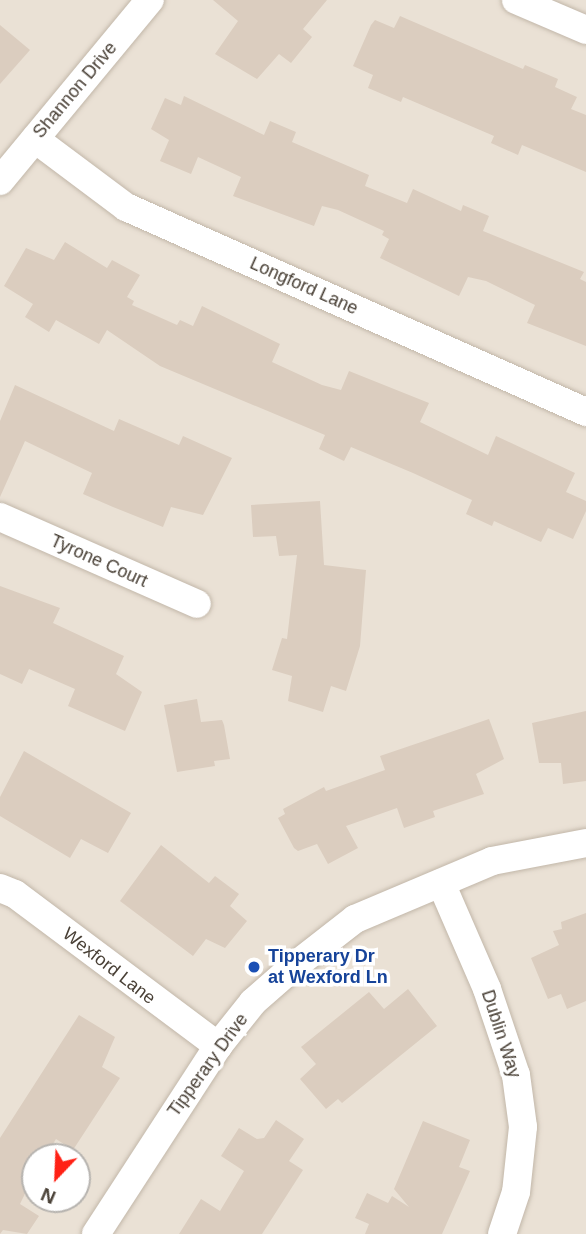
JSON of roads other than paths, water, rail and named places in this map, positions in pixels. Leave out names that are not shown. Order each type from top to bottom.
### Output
[{"type":"street","name":"Shannon Drive","points":[[0,181],[150,0]]},
{"type":"street","points":[[516,0],[586,30]]},
{"type":"street","name":"Longford Lane","points":[[34,139],[126,207],[586,412]]},
{"type":"street","name":"Tyrone Court","points":[[0,517],[197,604]]},
{"type":"street","name":"Tipperary Drive","points":[[96,1234],[218,1046],[253,1002],[355,919],[492,861],[586,843]]},
{"type":"street","name":"Dublin Way","points":[[441,883],[487,989],[516,1075],[523,1127],[516,1192],[502,1234]]},
{"type":"street","name":"Wexford Lane","points":[[0,888],[15,894],[218,1046]]},
{"type":"place","name":"Tipperary Dr at Wexford Ln","points":[[254,967]]}]
